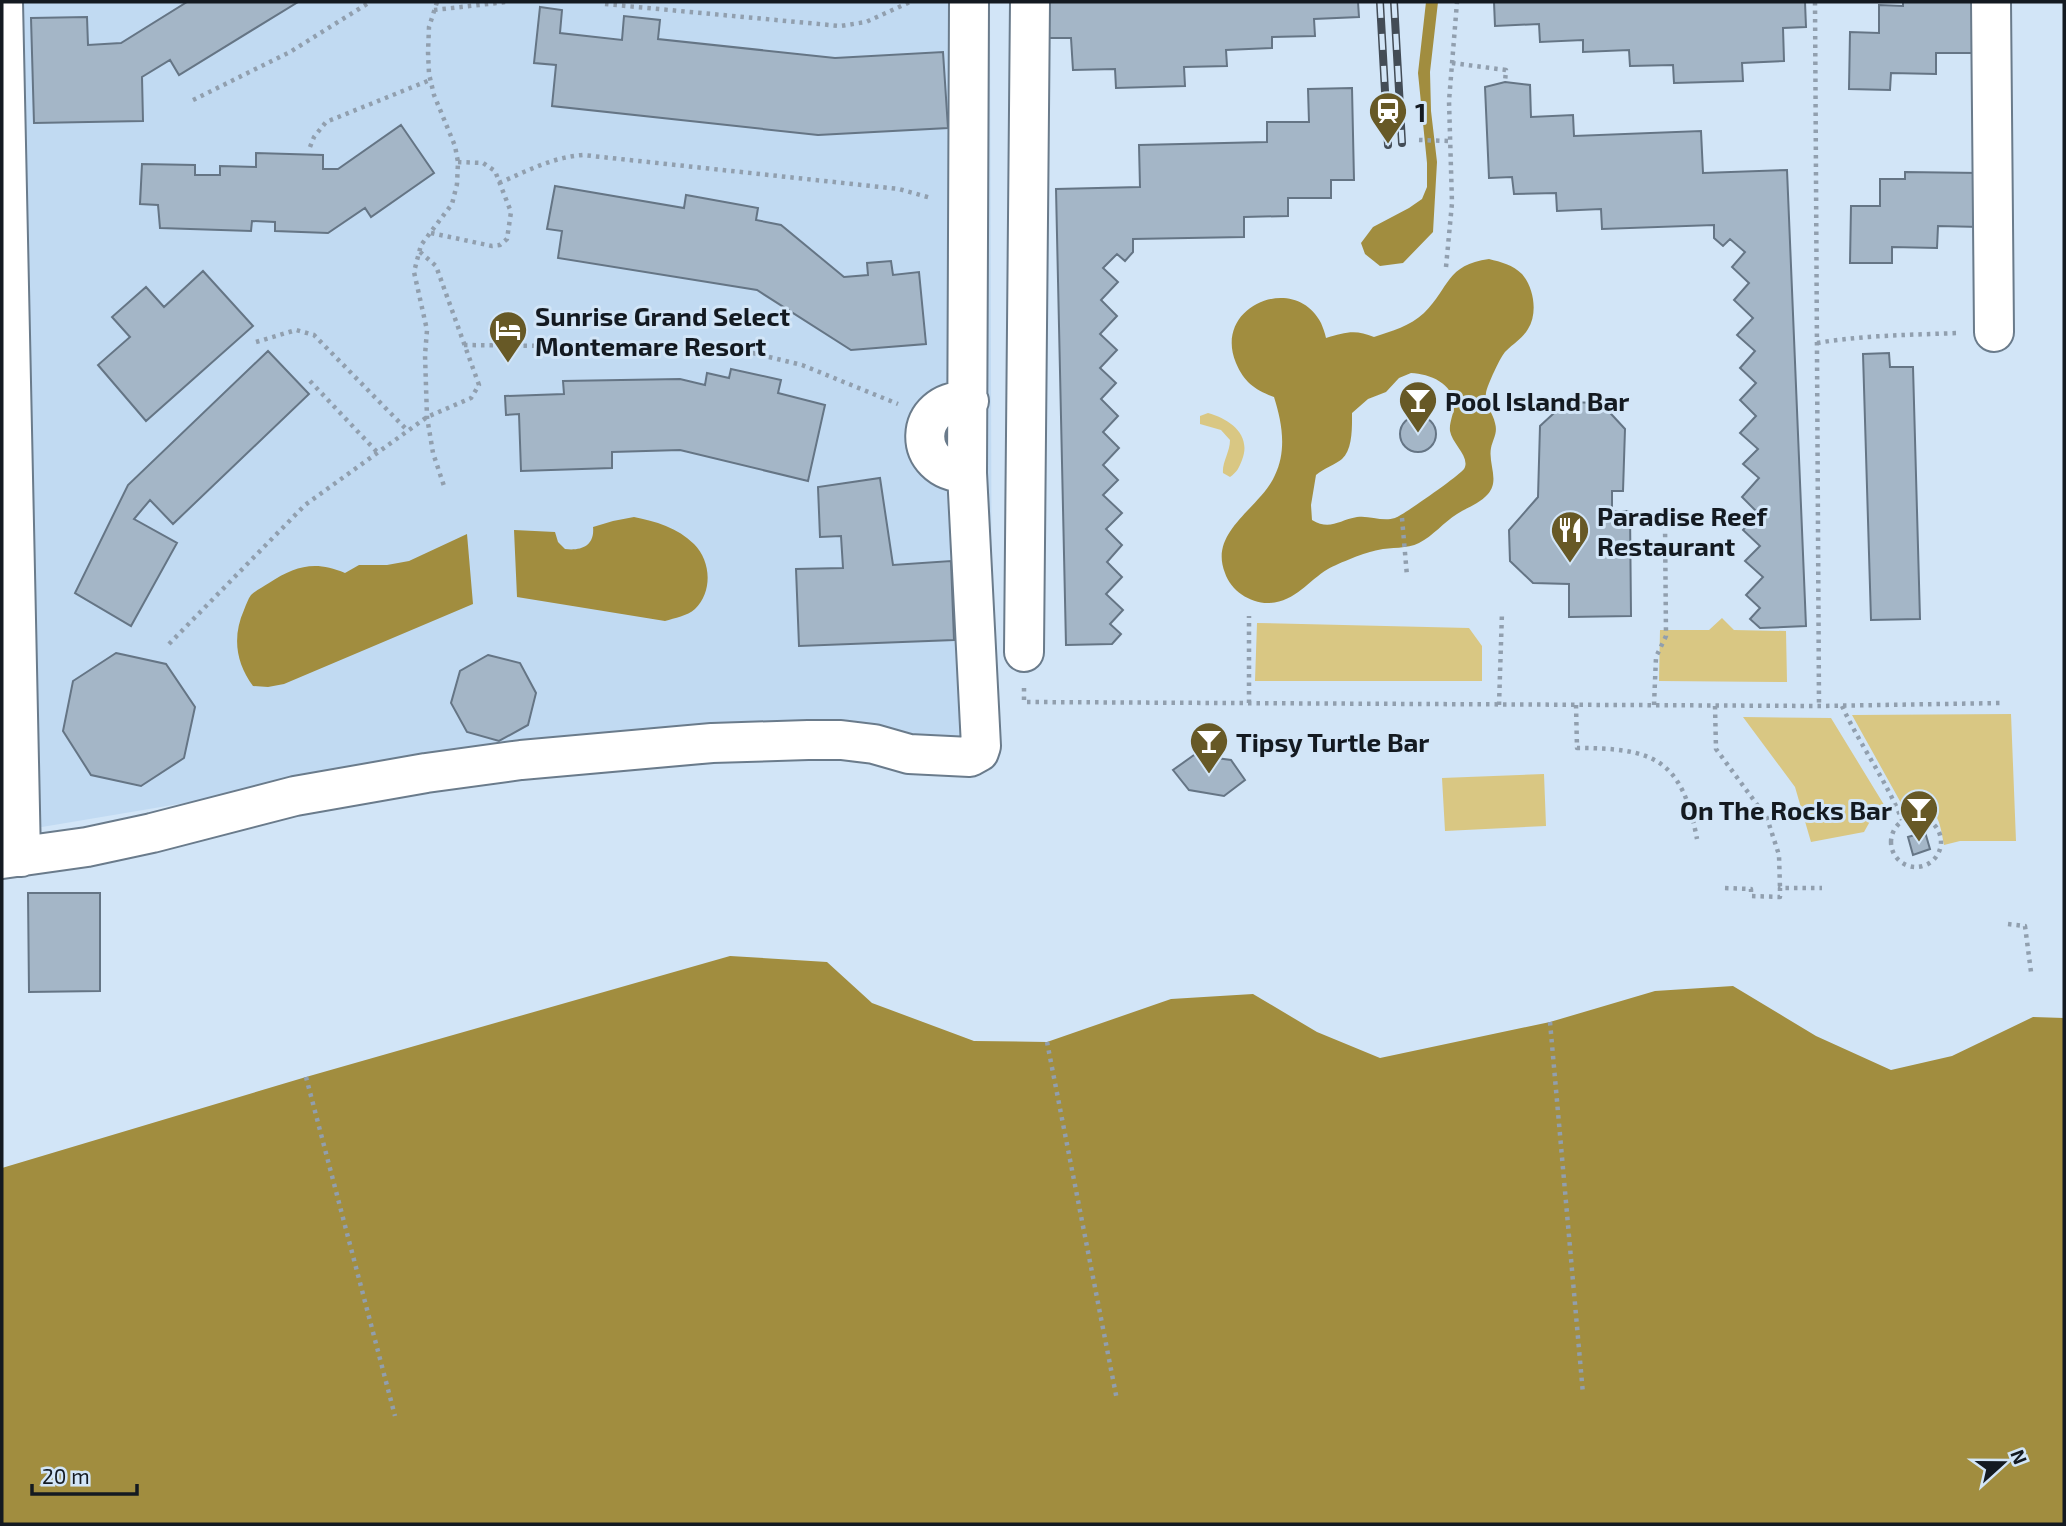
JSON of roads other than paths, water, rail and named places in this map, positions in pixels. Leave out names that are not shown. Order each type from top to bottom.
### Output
[{"type":"street","points":[[3,2],[11,858],[87,847],[152,833],[295,796],[426,773],[521,760],[712,743],[808,740],[874,744],[909,754],[975,755],[981,747],[967,473],[969,2]]},
{"type":"street","points":[[1024,652],[1030,2]]},
{"type":"street","points":[[1991,2],[1994,332]]},
{"type":"street","points":[[967,473],[956,473],[935,463],[928,453],[925,430],[929,419],[946,403],[969,401]]},
{"type":"railway","points":[[1380,2],[1388,145]]},
{"type":"railway","points":[[1394,2],[1402,143]]},
{"type":"place","name":"1","points":[[1388,145]]},
{"type":"place","name":"Sunrise Grand Select Montemare Resort","points":[[508,364]]},
{"type":"place","name":"Pool Island Bar","points":[[1418,434]]},
{"type":"place","name":"Paradise Reef Restaurant","points":[[1570,564]]},
{"type":"place","name":"Tipsy Turtle Bar","points":[[1209,775]]},
{"type":"place","name":"On The Rocks Bar","points":[[1919,843]]}]
